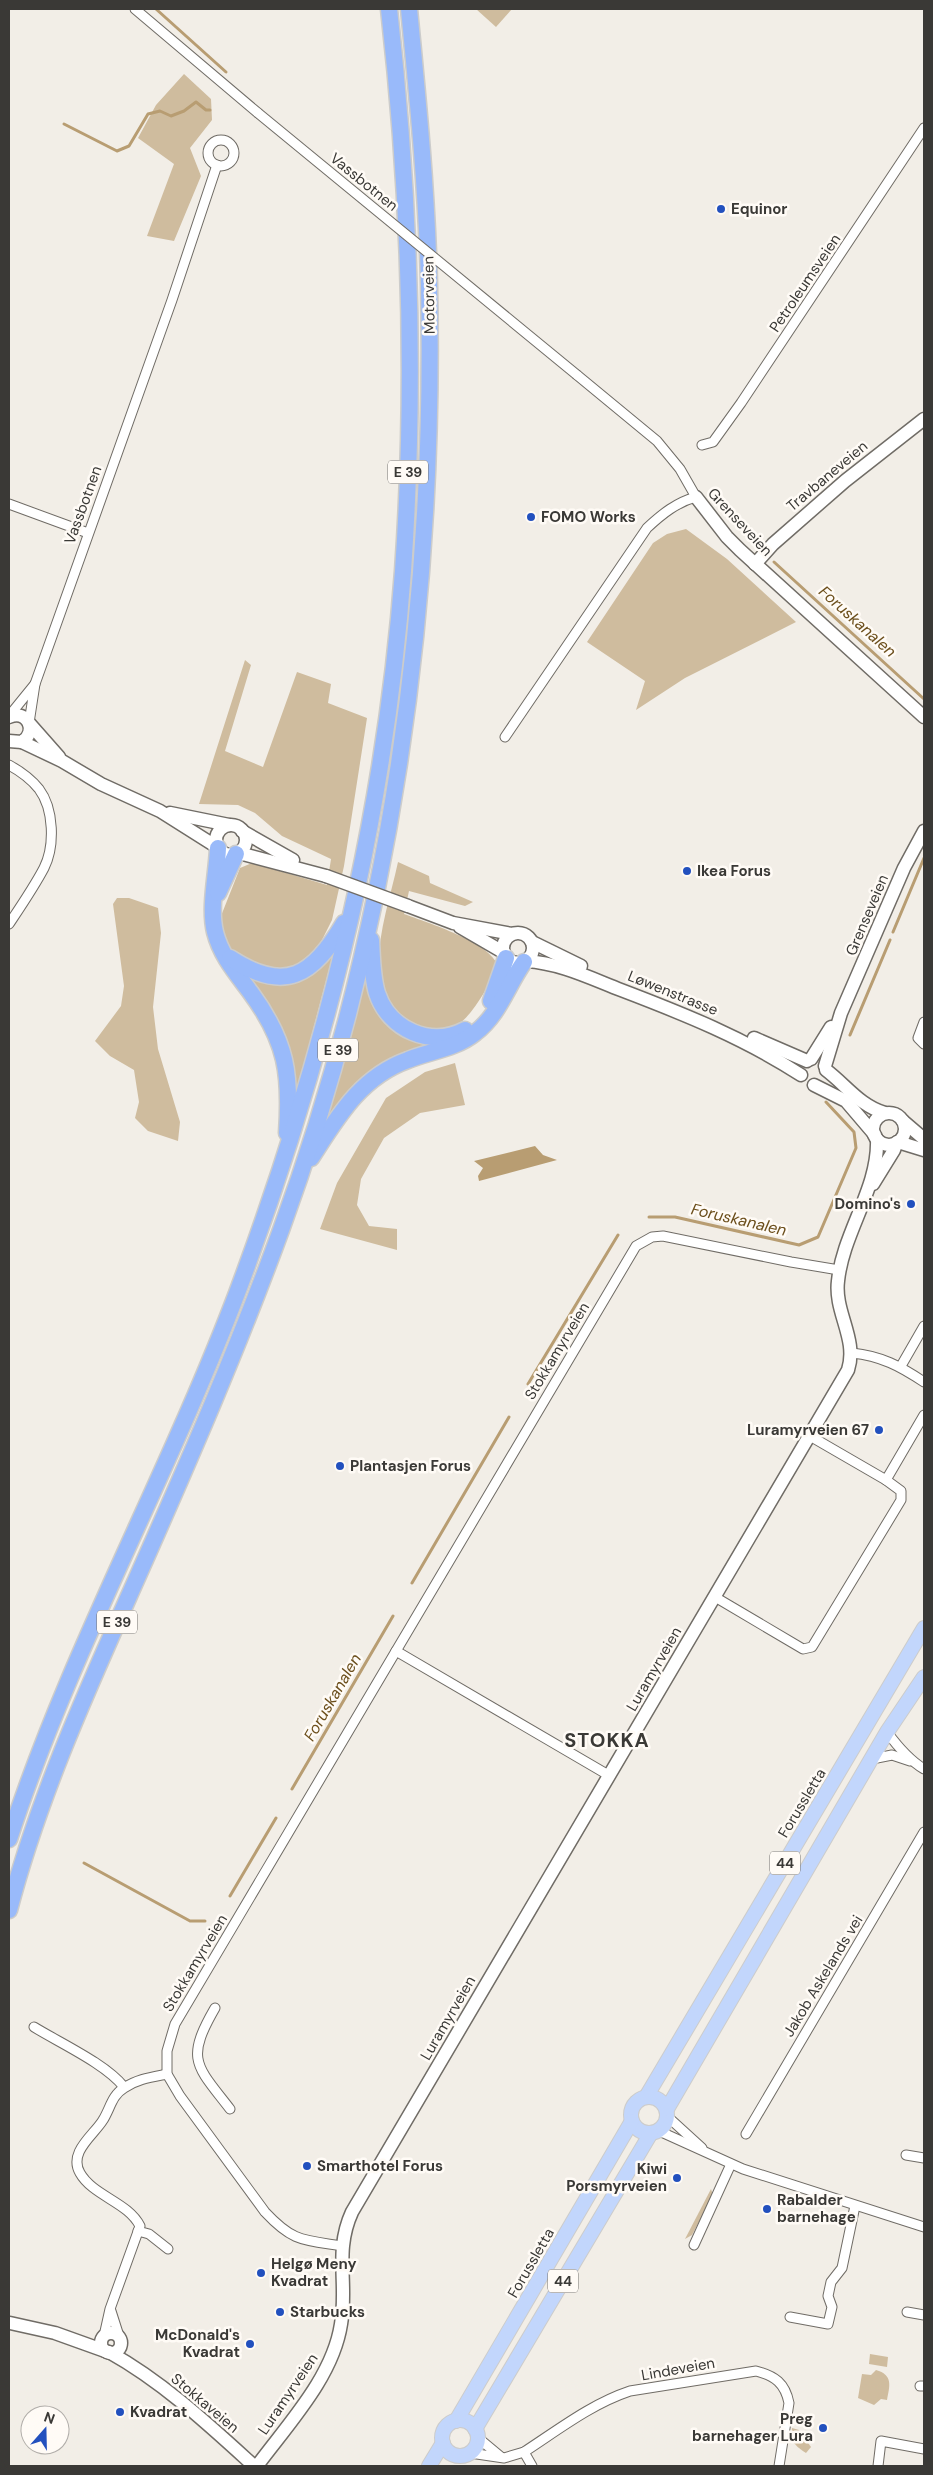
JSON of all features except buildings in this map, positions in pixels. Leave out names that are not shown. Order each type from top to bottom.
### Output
[{"type":"highway","name":"E 39","points":[[383,9],[392,38]]},
{"type":"highway","name":"Motorveien","points":[[352,910],[379,767],[403,573],[410,390],[408,249],[389,9]]},
{"type":"highway","name":"Motorveien","points":[[369,924],[384,856],[403,743],[420,581],[428,446],[429,284],[424,175],[409,9]]},
{"type":"highway","name":"E 39","points":[[218,848],[214,880],[213,925],[225,956],[234,972],[270,1022],[282,1047],[288,1075],[286,1155]]},
{"type":"highway","name":"E 39","points":[[215,898],[238,853]]},
{"type":"highway","name":"E 39","points":[[225,956],[247,970],[261,975],[278,977],[294,974],[309,968],[321,957],[352,910]]},
{"type":"highway","name":"E 39","points":[[9,1839],[53,1718],[212,1354],[254,1246],[286,1155],[323,1030],[352,910]]},
{"type":"highway","name":"E 39","points":[[369,924],[374,975],[380,1000],[395,1021],[421,1036],[449,1036],[463,1031],[475,1023],[493,997],[505,955]]},
{"type":"highway","name":"E 39","points":[[9,1910],[34,1826],[58,1761],[240,1338],[300,1175],[344,1026],[369,924]]},
{"type":"highway","name":"E 39","points":[[300,1175],[344,1108],[362,1088],[395,1066],[452,1046],[474,1034],[488,1022],[525,962]]},
{"type":"main road","name":"Forussletta","points":[[646,2097],[924,1628]]},
{"type":"main road","name":"44","points":[[460,2458],[476,2443],[476,2433],[655,2132],[665,2125],[667,2113],[872,1759],[924,1677]]},
{"type":"main road","points":[[646,2097],[658,2099],[667,2113]]},
{"type":"main road","name":"44","points":[[632,2121],[634,2106],[646,2097]]},
{"type":"main road","name":"Forussletta","points":[[429,2466],[443,2444],[443,2431],[447,2426],[456,2421],[632,2121]]},
{"type":"main road","points":[[632,2121],[640,2131],[655,2132]]},
{"type":"main road","points":[[456,2421],[466,2422],[476,2433]]},
{"type":"main road","points":[[443,2444],[449,2452],[460,2458]]},
{"type":"street","name":"Vassbotnen","points":[[135,9],[258,113],[657,441],[680,469],[696,497]]},
{"type":"street","name":"Petroleumsveien","points":[[702,445],[713,442],[741,403],[924,128]]},
{"type":"street","name":"Vassbotnen","points":[[29,723],[35,684],[172,300],[217,165]]},
{"type":"street","name":"Travbaneveien","points":[[756,564],[794,526],[845,481],[924,419]]},
{"type":"street","name":"Grenseveien","points":[[505,737],[647,528],[669,509],[696,497],[727,537],[924,717]]},
{"type":"street","points":[[9,504],[88,533]]},
{"type":"street","name":"Vassbotnen","points":[[9,716],[35,684]]},
{"type":"street","points":[[9,716],[23,716],[62,761]]},
{"type":"street","points":[[15,742],[29,734],[29,723]]},
{"type":"street","points":[[15,742],[62,761],[101,784],[160,811],[225,854],[238,853],[323,875],[454,923],[512,934],[524,934],[532,942],[533,953],[525,962],[515,963],[454,923]]},
{"type":"street","points":[[9,765],[25,776],[42,794],[49,815],[51,838],[44,867],[9,924]]},
{"type":"street","points":[[160,811],[236,826],[270,848],[323,875]]},
{"type":"street","points":[[218,848],[218,833],[229,825]]},
{"type":"street","points":[[238,853],[246,842],[242,830]]},
{"type":"street","name":"Grenseveien","points":[[825,1068],[841,1013],[913,850],[924,831]]},
{"type":"street","points":[[505,955],[504,941],[512,934]]},
{"type":"street","name":"Løwenstrasse","points":[[532,942],[568,960],[809,1060]]},
{"type":"street","name":"Løwenstrasse","points":[[525,962],[558,966],[696,1019],[751,1045],[801,1075]]},
{"type":"street","name":"Grenseveien","points":[[809,1060],[841,1013]]},
{"type":"street","points":[[924,1022],[918,1038],[924,1044]]},
{"type":"street","points":[[924,1140],[896,1114],[874,1110],[863,1103],[825,1068],[819,1060],[809,1060],[801,1067],[801,1075],[806,1082],[846,1101],[876,1137],[889,1144],[897,1142],[924,1150]]},
{"type":"street","points":[[814,1085],[822,1081],[825,1068]]},
{"type":"street","points":[[885,1113],[875,1122],[877,1158],[839,1270],[838,1294],[852,1353],[872,1355],[901,1366],[924,1382]]},
{"type":"street","points":[[864,1199],[897,1142],[904,1135],[903,1121]]},
{"type":"street","name":"Stokkamyrveien","points":[[342,2246],[295,2238],[282,2230],[266,2212],[180,2096],[168,2074],[167,2051],[176,2024],[636,1246],[652,1237],[663,1236],[839,1270]]},
{"type":"street","points":[[901,1366],[924,1326]]},
{"type":"street","name":"Luramyrveien","points":[[255,2466],[318,2383],[332,2358],[340,2333],[343,2304],[342,2246],[352,2212],[810,1436],[848,1370],[852,1353]]},
{"type":"street","points":[[886,1480],[924,1415]]},
{"type":"street","points":[[715,1597],[803,1649],[808,1650],[816,1643],[901,1500],[901,1490],[810,1436]]},
{"type":"street","points":[[396,1651],[610,1776]]},
{"type":"street","points":[[888,1732],[897,1746],[913,1762],[924,1769]]},
{"type":"street","points":[[872,1759],[892,1755],[913,1762]]},
{"type":"street","name":"Jakob Askelands vei","points":[[746,2134],[924,1832]]},
{"type":"street","points":[[215,2008],[198,2040],[196,2059],[206,2078],[230,2109]]},
{"type":"street","points":[[34,2027],[102,2068],[118,2079],[124,2087]]},
{"type":"street","points":[[110,2308],[120,2339],[118,2351],[108,2352],[102,2345],[110,2308],[140,2226],[131,2215],[93,2187],[79,2173],[77,2160],[84,2142],[103,2119],[114,2098],[124,2087],[137,2080],[168,2074]]},
{"type":"street","points":[[667,2113],[706,2151]]},
{"type":"street","points":[[655,2132],[706,2151],[731,2164],[924,2227]]},
{"type":"street","points":[[906,2155],[924,2158]]},
{"type":"street","points":[[694,2245],[731,2164]]},
{"type":"street","points":[[790,2318],[828,2324],[832,2307],[828,2296],[832,2282],[842,2268],[855,2206]]},
{"type":"street","points":[[138,2231],[149,2234],[168,2249]]},
{"type":"street","points":[[907,2312],[924,2315]]},
{"type":"street","name":"Stokkaveien","points":[[9,2323],[108,2352],[135,2366],[209,2425],[255,2466]]},
{"type":"street","points":[[103,2337],[111,2333],[120,2339]]},
{"type":"street","name":"Stokkaveien","points":[[72,2340],[103,2337]]},
{"type":"street","name":"Stokkaveien","points":[[120,2339],[135,2366]]},
{"type":"street","name":"Lindeveien","points":[[504,2458],[524,2452],[599,2403],[630,2391],[756,2371],[772,2375],[785,2388],[787,2393],[789,2403],[779,2466]]},
{"type":"street","points":[[476,2433],[504,2458]]},
{"type":"street","points":[[878,2466],[881,2441],[924,2450]]},
{"type":"street","points":[[524,2452],[532,2466]]},
{"type":"street","points":[[460,2458],[504,2458]]},
{"type":"shaded area","points":[[476,9],[512,9],[496,27]]},
{"type":"shaded area","points":[[184,74],[211,99],[212,120],[190,148],[201,176],[174,241],[147,236],[174,164],[138,138],[156,105]]},
{"type":"shaded area","points":[[686,529],[727,559],[796,622],[685,678],[636,710],[645,681],[587,642],[653,543],[667,534]]},
{"type":"shaded area","points":[[245,660],[251,665],[225,751],[263,767],[297,672],[331,684],[328,703],[367,718],[344,866],[332,920],[319,946],[304,960],[290,968],[276,971],[239,959],[226,945],[219,921],[240,868],[252,863],[327,885],[331,859],[282,836],[255,813],[238,805],[199,804]]},
{"type":"shaded area","points":[[398,862],[429,876],[430,883],[473,902],[465,906],[409,891],[404,914],[471,941],[493,957],[498,966],[475,1007],[457,1025],[444,1029],[430,1030],[418,1027],[396,1012],[382,989],[379,976],[380,947],[384,919]]},
{"type":"shaded area","points":[[117,898],[129,898],[158,908],[161,933],[153,1007],[158,1049],[180,1122],[178,1141],[148,1131],[135,1118],[139,1102],[134,1070],[110,1056],[95,1041],[121,1006],[124,986],[113,904]]},
{"type":"shaded area","points":[[328,957],[332,958],[298,1087],[292,1084],[245,974],[260,979]]},
{"type":"shaded area","points":[[364,968],[374,1005],[436,1044],[330,1119],[325,1119]]},
{"type":"shaded area","points":[[455,1063],[465,1105],[420,1113],[384,1138],[361,1179],[357,1205],[369,1226],[397,1229],[397,1250],[320,1229],[337,1183],[386,1098],[425,1072]]},
{"type":"shaded area","points":[[535,1146],[543,1155],[557,1160],[479,1181],[478,1176],[483,1168],[474,1161]]},
{"type":"shaded area","points":[[711,2189],[713,2195],[692,2235],[685,2239]]},
{"type":"shaded area","points":[[870,2354],[888,2357],[887,2367],[869,2364]]},
{"type":"shaded area","points":[[876,2370],[888,2378],[889,2385],[887,2400],[881,2399],[874,2405],[858,2398],[862,2374],[871,2375]]},
{"type":"shaded area","points":[[792,2428],[799,2430],[811,2447],[806,2453],[794,2443]]},
{"type":"waterway","name":"Foruskanalen","points":[[156,9],[226,72]]},
{"type":"waterway","points":[[64,124],[117,151],[129,146],[148,114],[160,111],[171,116],[184,111],[196,102],[206,110],[210,110]]},
{"type":"waterway","name":"Foruskanalen","points":[[774,562],[924,699]]},
{"type":"waterway","name":"Foruskanalen","points":[[893,932],[924,858]]},
{"type":"waterway","name":"Foruskanalen","points":[[850,1035],[890,940]]},
{"type":"waterway","name":"Foruskanalen","points":[[649,1217],[675,1217],[799,1245],[818,1237],[856,1148],[854,1132],[826,1102]]},
{"type":"waterway","name":"Foruskanalen","points":[[528,1384],[618,1235]]},
{"type":"waterway","name":"Foruskanalen","points":[[412,1583],[509,1417]]},
{"type":"waterway","name":"Foruskanalen","points":[[292,1789],[393,1616]]},
{"type":"waterway","name":"Foruskanalen","points":[[230,1896],[276,1818]]},
{"type":"waterway","name":"Foruskanalen","points":[[84,1863],[190,1921],[205,1921]]},
{"type":"place","name":"Equinor","points":[[721,209]]},
{"type":"place","name":"FOMO Works","points":[[531,517]]},
{"type":"place","name":"Ikea Forus","points":[[687,871]]},
{"type":"place","name":"Domino's","points":[[911,1204]]},
{"type":"place","name":"Luramyrveien 67","points":[[879,1430]]},
{"type":"place","name":"Plantasjen Forus","points":[[340,1466]]},
{"type":"place","name":"Smarthotel Forus","points":[[307,2166]]},
{"type":"place","name":"Kiwi Porsmyrveien","points":[[677,2178]]},
{"type":"place","name":"Rabalder barnehage","points":[[767,2209]]},
{"type":"place","name":"Helgø Meny Kvadrat","points":[[261,2273]]},
{"type":"place","name":"Starbucks","points":[[280,2312]]},
{"type":"place","name":"McDonald's Kvadrat","points":[[250,2344]]},
{"type":"place","name":"Kvadrat","points":[[120,2412]]},
{"type":"place","name":"Preg barnehager Lura","points":[[823,2428]]},
{"type":"district","name":"STOKKA","points":[[607,1740]]}]
